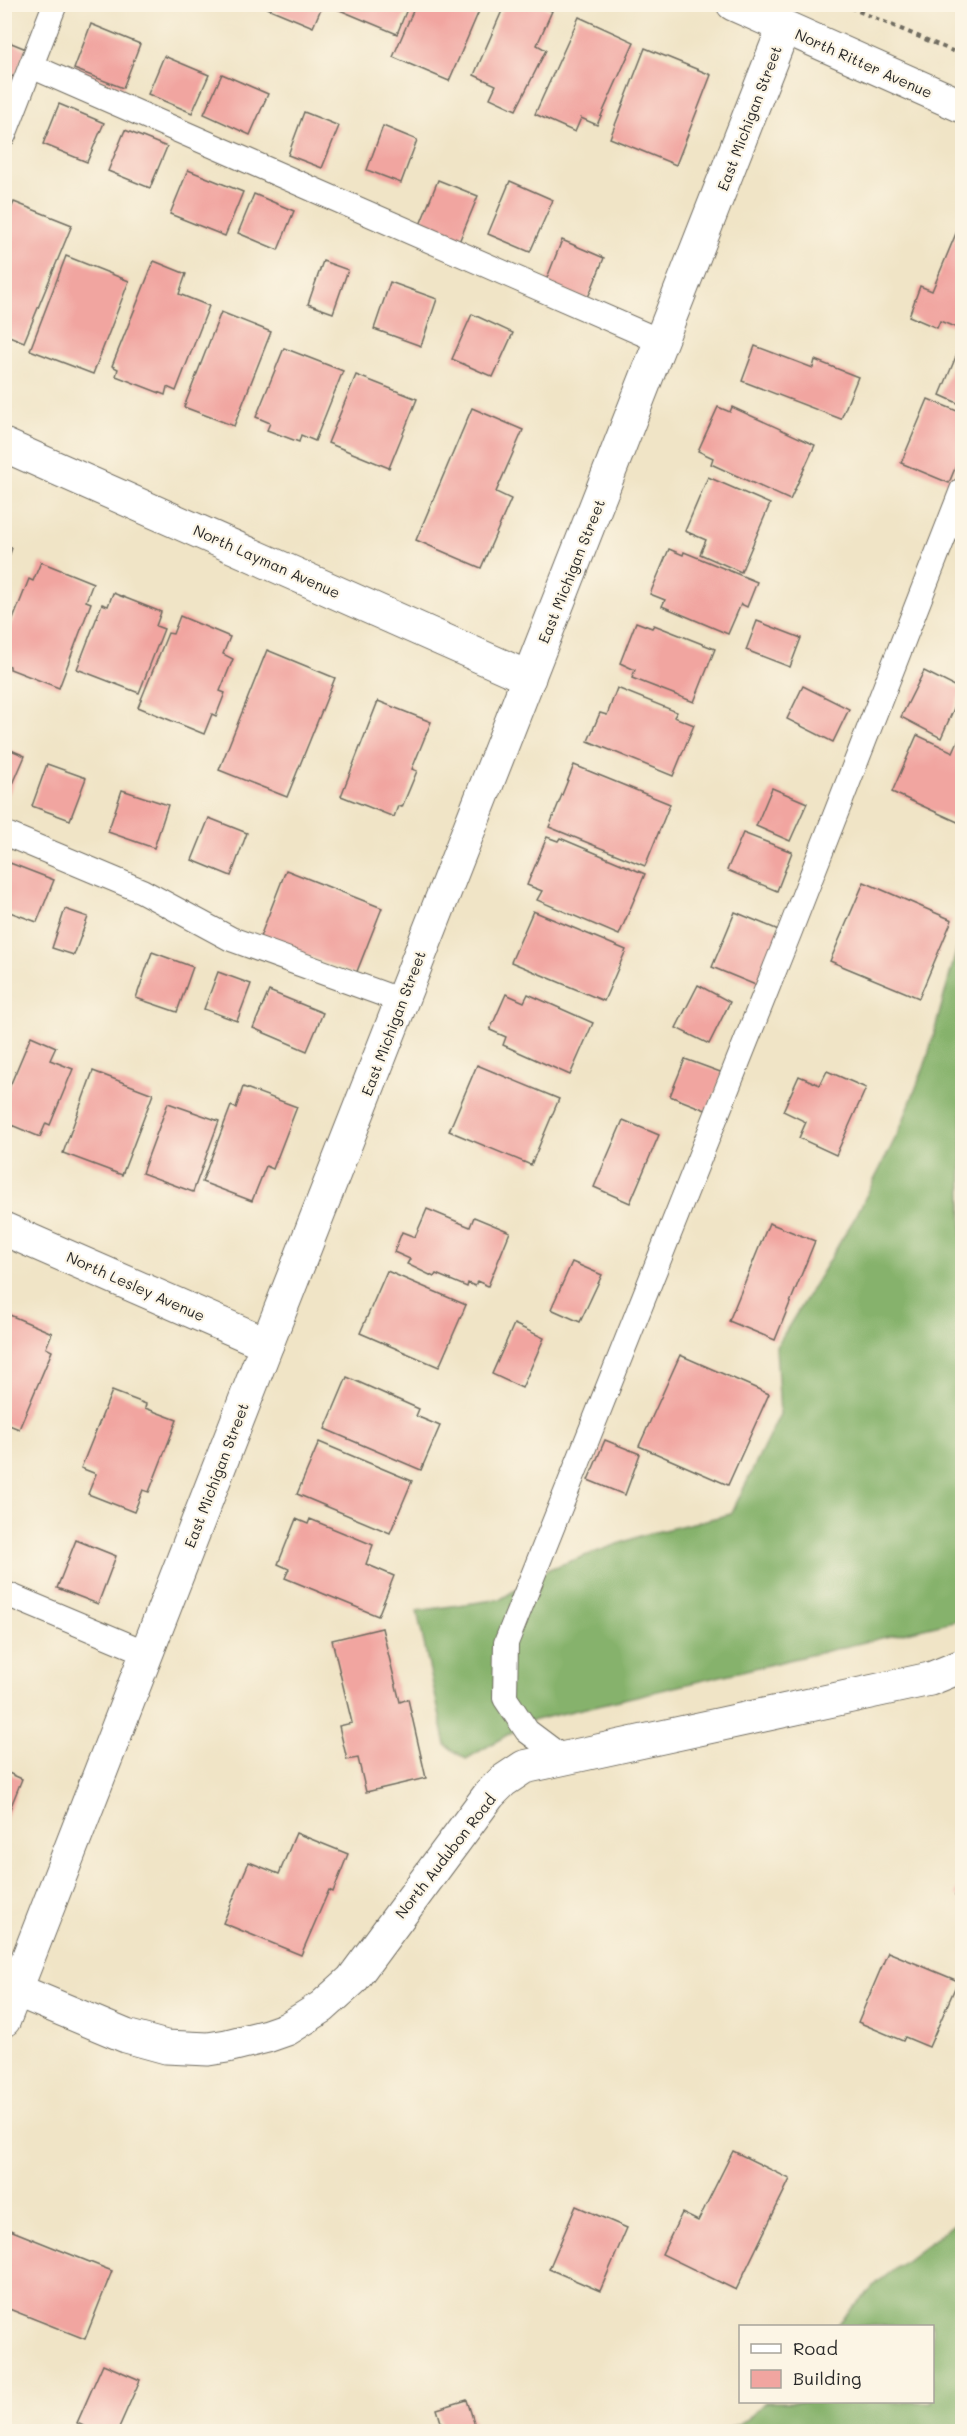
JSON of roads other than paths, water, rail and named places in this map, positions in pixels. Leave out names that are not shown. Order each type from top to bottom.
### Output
[{"type":"street","name":"North Ritter Avenue","points":[[733,4],[963,106]]},
{"type":"street","name":"East Michigan Street","points":[[8,1999],[147,1653],[784,27]]},
{"type":"street","name":"North Layman Avenue","points":[[4,445],[529,678]]},
{"type":"street","name":"North Lesley Avenue","points":[[4,1229],[267,1344]]},
{"type":"street","name":"North Audubon Road","points":[[8,1999],[126,2036],[166,2046],[208,2049],[246,2042],[287,2029],[322,2007],[352,1980],[489,1795],[503,1781],[524,1767],[930,1679],[963,1666]]},
{"type":"lane","points":[[4,135],[55,4]]},
{"type":"lane","points":[[31,66],[662,342]]},
{"type":"lane","points":[[563,1758],[526,1731],[505,1698],[506,1643],[786,942],[963,490]]},
{"type":"lane","points":[[4,833],[142,891],[231,939],[402,1001]]},
{"type":"lane","points":[[4,1593],[147,1653]]}]
